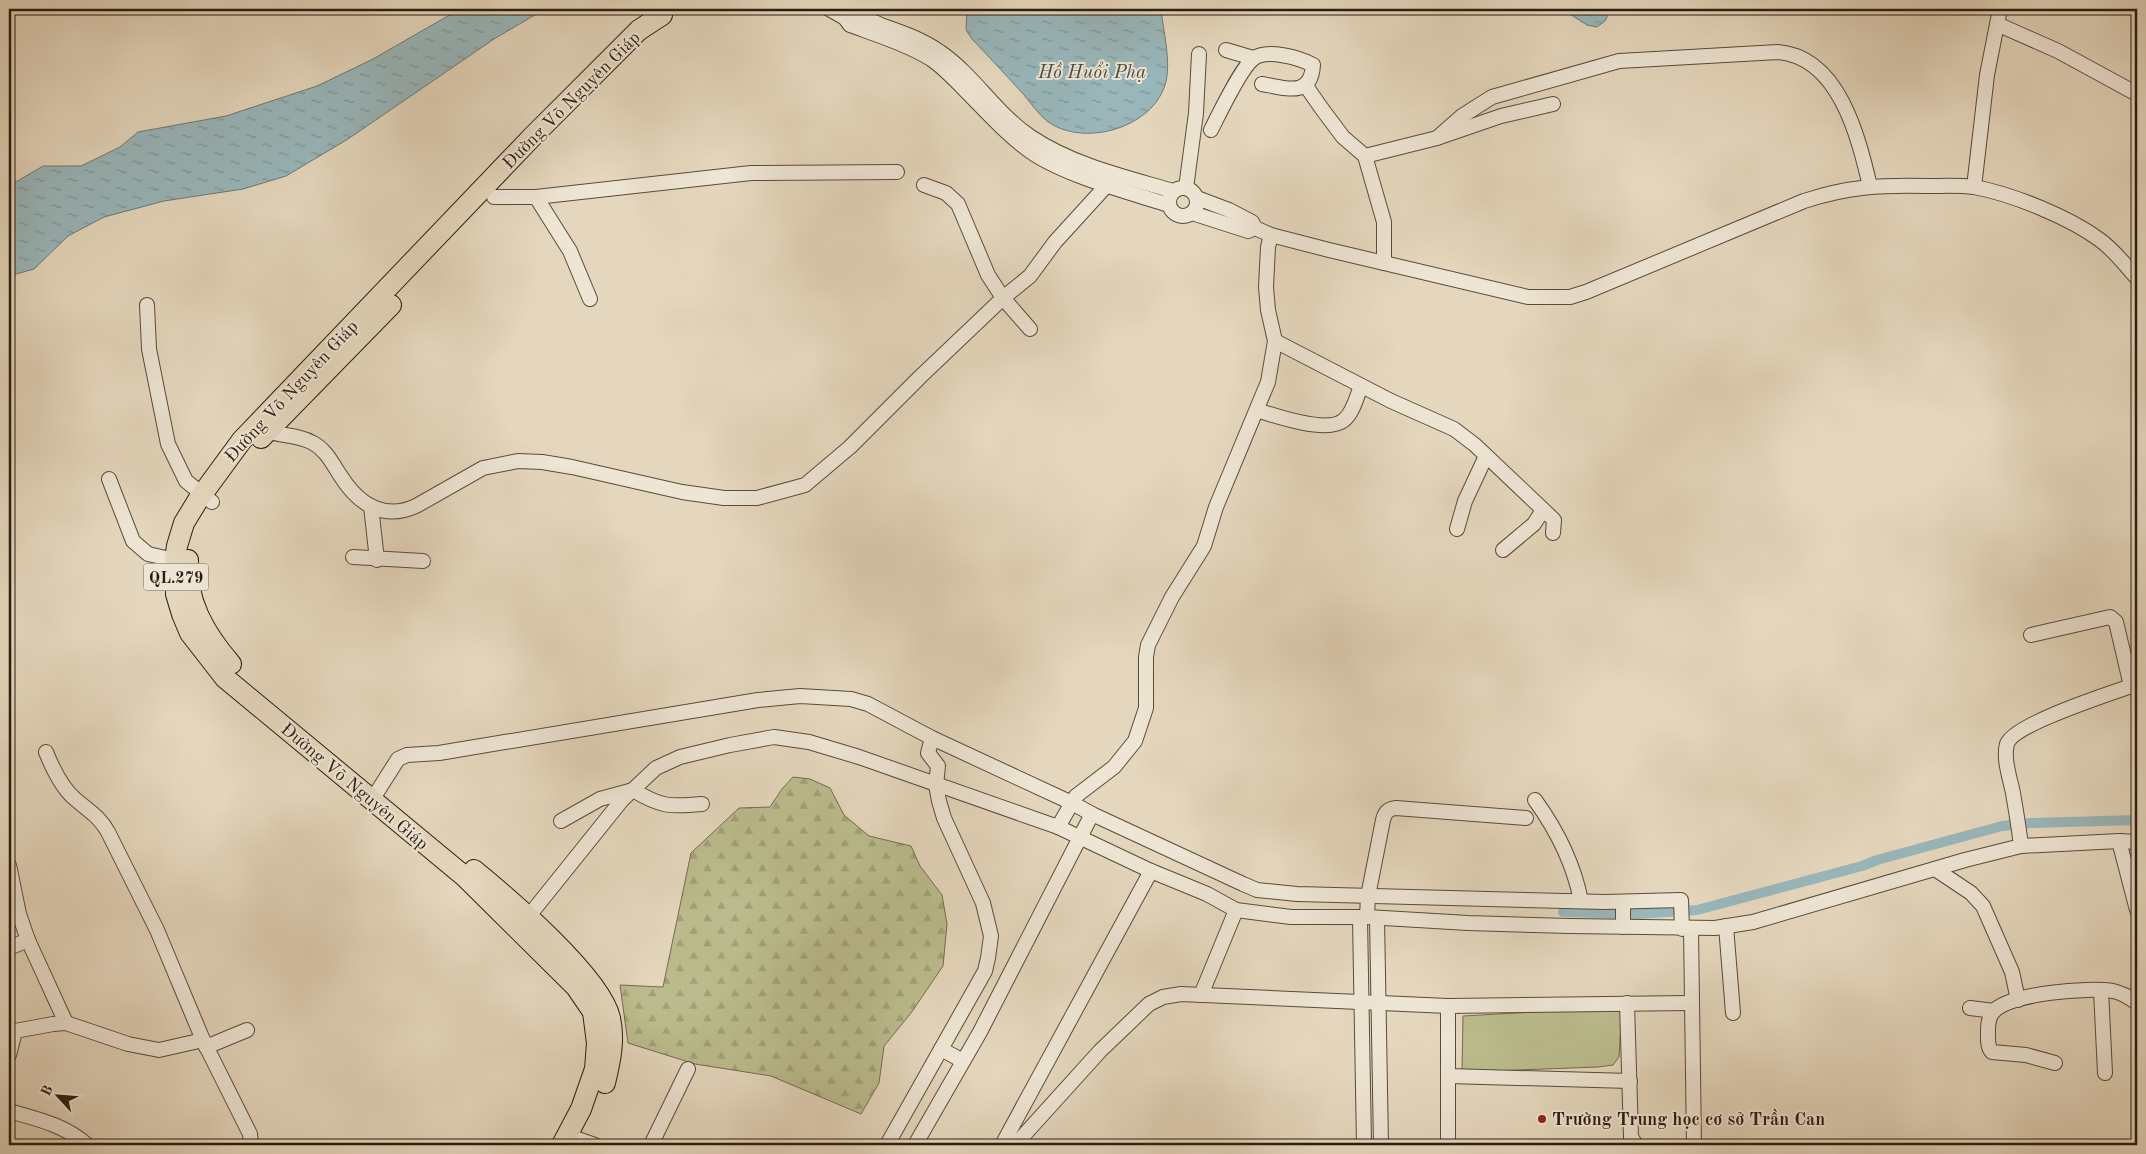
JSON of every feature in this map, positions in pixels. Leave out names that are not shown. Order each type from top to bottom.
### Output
[{"type":"highway","name":"Đường Võ Nguyên Giáp","points":[[577,1144],[594,1110],[605,1080],[612,1044],[610,1017],[600,998],[576,966],[514,903],[225,678],[205,655],[190,633],[176,594],[175,560],[184,523],[247,453],[260,429],[648,36],[665,12]]},
{"type":"highway","name":"Đường Võ Nguyên Giáp","points":[[207,498],[192,538],[187,561],[188,577],[194,610],[219,650],[238,672],[282,707],[464,876],[576,987],[593,1012],[597,1043],[595,1069],[581,1110],[577,1144]]},
{"type":"street","points":[[828,9],[845,18],[850,25],[931,59],[945,70],[999,125],[1032,153],[1049,162],[1107,185],[1176,195],[1191,190],[1197,198],[1229,210],[1252,222],[1254,228]]},
{"type":"street","points":[[1974,187],[1987,75],[2000,9]]},
{"type":"street","points":[[845,18],[852,15],[877,23],[915,38],[940,52],[969,77],[1018,127],[1031,138],[1057,152],[1083,163],[1176,195]]},
{"type":"street","points":[[1997,24],[2058,51],[2137,94]]},
{"type":"street","points":[[1226,50],[1253,58],[1266,55],[1287,56],[1314,65],[1313,75],[1306,86],[1298,89],[1262,84]]},
{"type":"street","points":[[1437,138],[1462,116],[1492,98],[1619,60],[1790,53],[1806,59],[1821,73],[1844,106],[1853,121],[1870,186]]},
{"type":"street","points":[[1197,198],[1195,208],[1186,216],[1172,212],[1196,113],[1199,54]]},
{"type":"street","points":[[1211,130],[1242,73],[1253,58]]},
{"type":"street","points":[[1306,86],[1344,136],[1365,156],[1384,222],[1384,263]]},
{"type":"street","points":[[1365,156],[1437,138],[1501,116],[1553,104]]},
{"type":"street","points":[[498,187],[536,197],[751,173],[897,172]]},
{"type":"street","points":[[924,185],[946,192],[958,204],[988,275],[1030,329]]},
{"type":"street","points":[[260,429],[313,442],[331,460],[350,490],[371,506],[385,512],[407,510],[483,468],[518,461],[542,462],[682,492],[724,498],[757,498],[796,489],[811,481],[850,447],[1004,298],[1030,276],[1054,242],[1107,185]]},
{"type":"street","points":[[1192,212],[1248,230],[1254,228],[1271,235],[1528,297],[1570,297],[1804,201],[1848,188],[1870,186],[1974,187],[2023,202],[2080,228],[2100,240],[2119,256],[2137,278]]},
{"type":"street","points":[[536,197],[548,212],[556,231],[570,251],[590,299]]},
{"type":"street","points":[[1058,827],[1082,790],[1114,767],[1140,730],[1146,708],[1146,657],[1148,645],[1172,597],[1204,546],[1216,507],[1258,410],[1268,382],[1275,341],[1268,310],[1266,287],[1268,247],[1271,235]]},
{"type":"street","points":[[147,305],[149,349],[168,444],[186,481],[207,498]]},
{"type":"street","points":[[1275,341],[1361,386],[1454,429],[1486,456],[1554,520],[1553,533]]},
{"type":"street","points":[[1258,410],[1298,423],[1338,423],[1344,420],[1350,411],[1361,386]]},
{"type":"street","points":[[1457,529],[1465,501],[1486,456]]},
{"type":"street","points":[[109,479],[133,541],[148,554],[175,560]]},
{"type":"street","points":[[371,506],[377,560]]},
{"type":"street","points":[[1503,550],[1534,524],[1543,510]]},
{"type":"street","points":[[353,557],[423,562]]},
{"type":"street","points":[[2021,846],[2007,764],[2007,747],[2011,738],[2023,728],[2046,717],[2134,685],[2116,622],[2110,617],[2031,635]]},
{"type":"street","points":[[375,795],[398,759],[406,755],[439,753],[748,702],[800,696],[851,700],[868,704],[932,738],[1257,890],[1297,894],[1581,901],[1687,929],[1726,926],[1772,917],[1934,869],[2021,846],[2118,841],[2137,842]]},
{"type":"street","points":[[528,917],[622,800],[656,768],[680,756],[774,738],[809,742],[1058,827],[1125,857],[1151,871],[1206,894],[1236,910],[1291,917],[1368,918],[1478,924],[1681,907],[1687,929],[1694,1145]]},
{"type":"street","points":[[915,1145],[985,971],[991,936],[983,903],[944,818],[936,785],[938,766],[928,753],[932,738]]},
{"type":"street","points":[[46,752],[50,763],[73,798],[102,820],[157,930],[205,1044],[250,1134],[251,1145]]},
{"type":"street","points":[[561,821],[600,799],[633,790],[661,805],[702,804]]},
{"type":"street","points":[[1535,800],[1565,854],[1578,885],[1581,901]]},
{"type":"street","points":[[1364,1145],[1363,1002],[1368,896],[1385,813],[1390,809],[1396,808],[1526,818]]},
{"type":"street","points":[[887,1145],[950,1055],[1080,838],[1092,814]]},
{"type":"street","points":[[2118,841],[2134,887],[2137,910]]},
{"type":"street","points":[[1934,869],[1971,893],[1983,906],[2012,972],[2018,1000]]},
{"type":"street","points":[[1002,1145],[1151,871]]},
{"type":"street","points":[[10,875],[19,914],[28,940],[66,1023]]},
{"type":"street","points":[[1201,995],[1236,910]]},
{"type":"street","points":[[1368,918],[1379,1003],[1381,1145]]},
{"type":"street","points":[[1726,926],[1733,1013]]},
{"type":"street","points":[[9,948],[28,940]]},
{"type":"street","points":[[2101,990],[2105,1073]]},
{"type":"street","points":[[1970,1008],[1994,1011],[2018,1000],[2048,993],[2101,990],[2121,993],[2137,1004]]},
{"type":"street","points":[[1015,1145],[1100,1051],[1148,1004],[1163,996],[1181,994],[1448,1006],[1690,1003]]},
{"type":"street","points":[[1628,1004],[1631,1136],[1636,1145]]},
{"type":"street","points":[[1446,1145],[1448,1145],[1448,1006]]},
{"type":"street","points":[[1994,1011],[1990,1018],[1988,1032],[1988,1047],[1992,1052],[2026,1055],[2055,1063]]},
{"type":"street","points":[[9,1054],[12,1030],[53,1024],[66,1023],[128,1044],[159,1050],[205,1044],[248,1030]]},
{"type":"street","points":[[651,1145],[688,1069]]},
{"type":"street","points":[[1448,1076],[1630,1081]]},
{"type":"street","points":[[9,1111],[61,1127],[76,1135],[86,1145]]},
{"type":"green space","points":[[793,777],[810,779],[830,788],[844,815],[869,836],[911,846],[920,866],[942,895],[947,924],[943,966],[911,1013],[884,1046],[879,1083],[861,1114],[771,1076],[695,1064],[628,1043],[620,985],[663,987],[691,853],[739,808],[770,807]]},
{"type":"green space","points":[[1622,1007],[1619,1057],[1613,1065],[1462,1072],[1463,1016]]},
{"type":"water","points":[[460,9],[545,9],[494,39],[348,139],[286,176],[243,189],[164,201],[104,217],[68,236],[34,269],[9,276],[9,186],[43,166],[81,166],[120,147],[138,132],[226,116],[317,86],[373,59]]},
{"type":"water","name":"Hồ Huổi Phạ","points":[[967,9],[1161,9],[1168,67],[1165,85],[1158,100],[1146,113],[1115,129],[1097,133],[1079,133],[1062,129],[1047,121],[1041,115],[972,39],[966,30]]},
{"type":"water","points":[[1562,9],[1611,9],[1605,21],[1597,27],[1587,25]]},
{"type":"waterway","points":[[1563,912],[1637,914],[1697,910],[2002,826],[2031,823],[2137,820]]},
{"type":"place","name":"Trường Trung học cơ sở Trần Can","points":[[1542,1119]]}]
